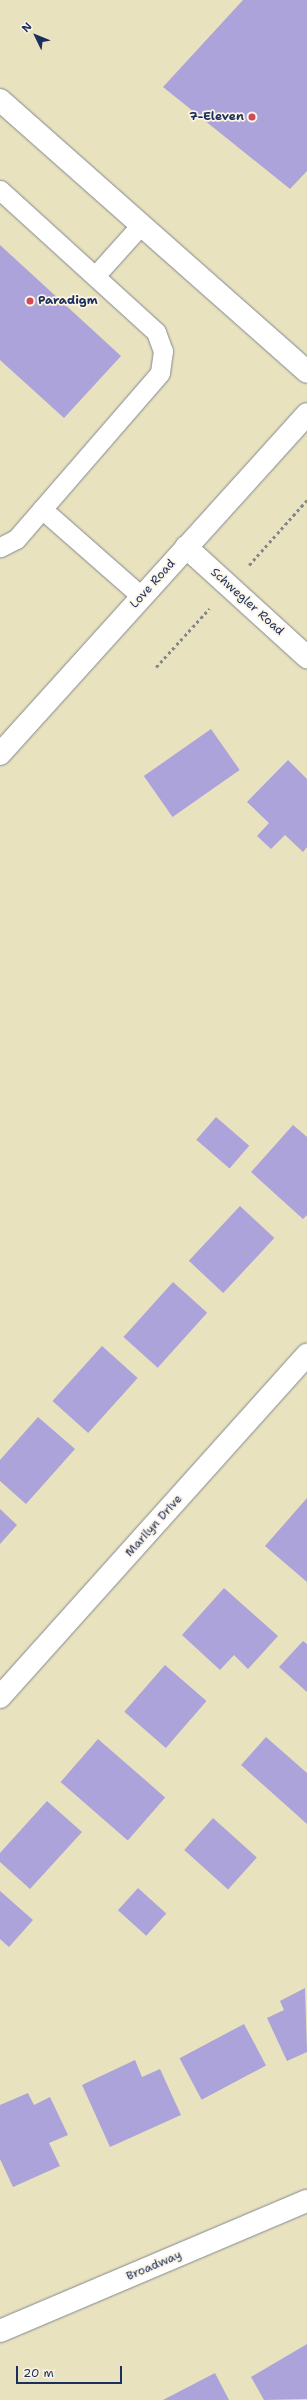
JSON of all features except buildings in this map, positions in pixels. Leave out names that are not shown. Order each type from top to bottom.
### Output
[{"type":"street","points":[[0,100],[307,372]]},
{"type":"street","name":"Love Road","points":[[2,748],[307,414]]},
{"type":"street","name":"Schwegler Road","points":[[186,548],[307,657]]},
{"type":"street","name":"Marilyn Drive","points":[[0,1697],[307,1355]]},
{"type":"street","name":"Broadway","points":[[0,2331],[307,2202]]},
{"type":"lane","points":[[0,190],[156,332],[163,351],[160,373],[16,539],[0,547]]},
{"type":"lane","points":[[95,276],[141,225]]},
{"type":"lane","points":[[42,509],[142,596]]},
{"type":"place","name":"7-Eleven","points":[[252,117]]},
{"type":"place","name":"Paradigm","points":[[30,301]]}]
